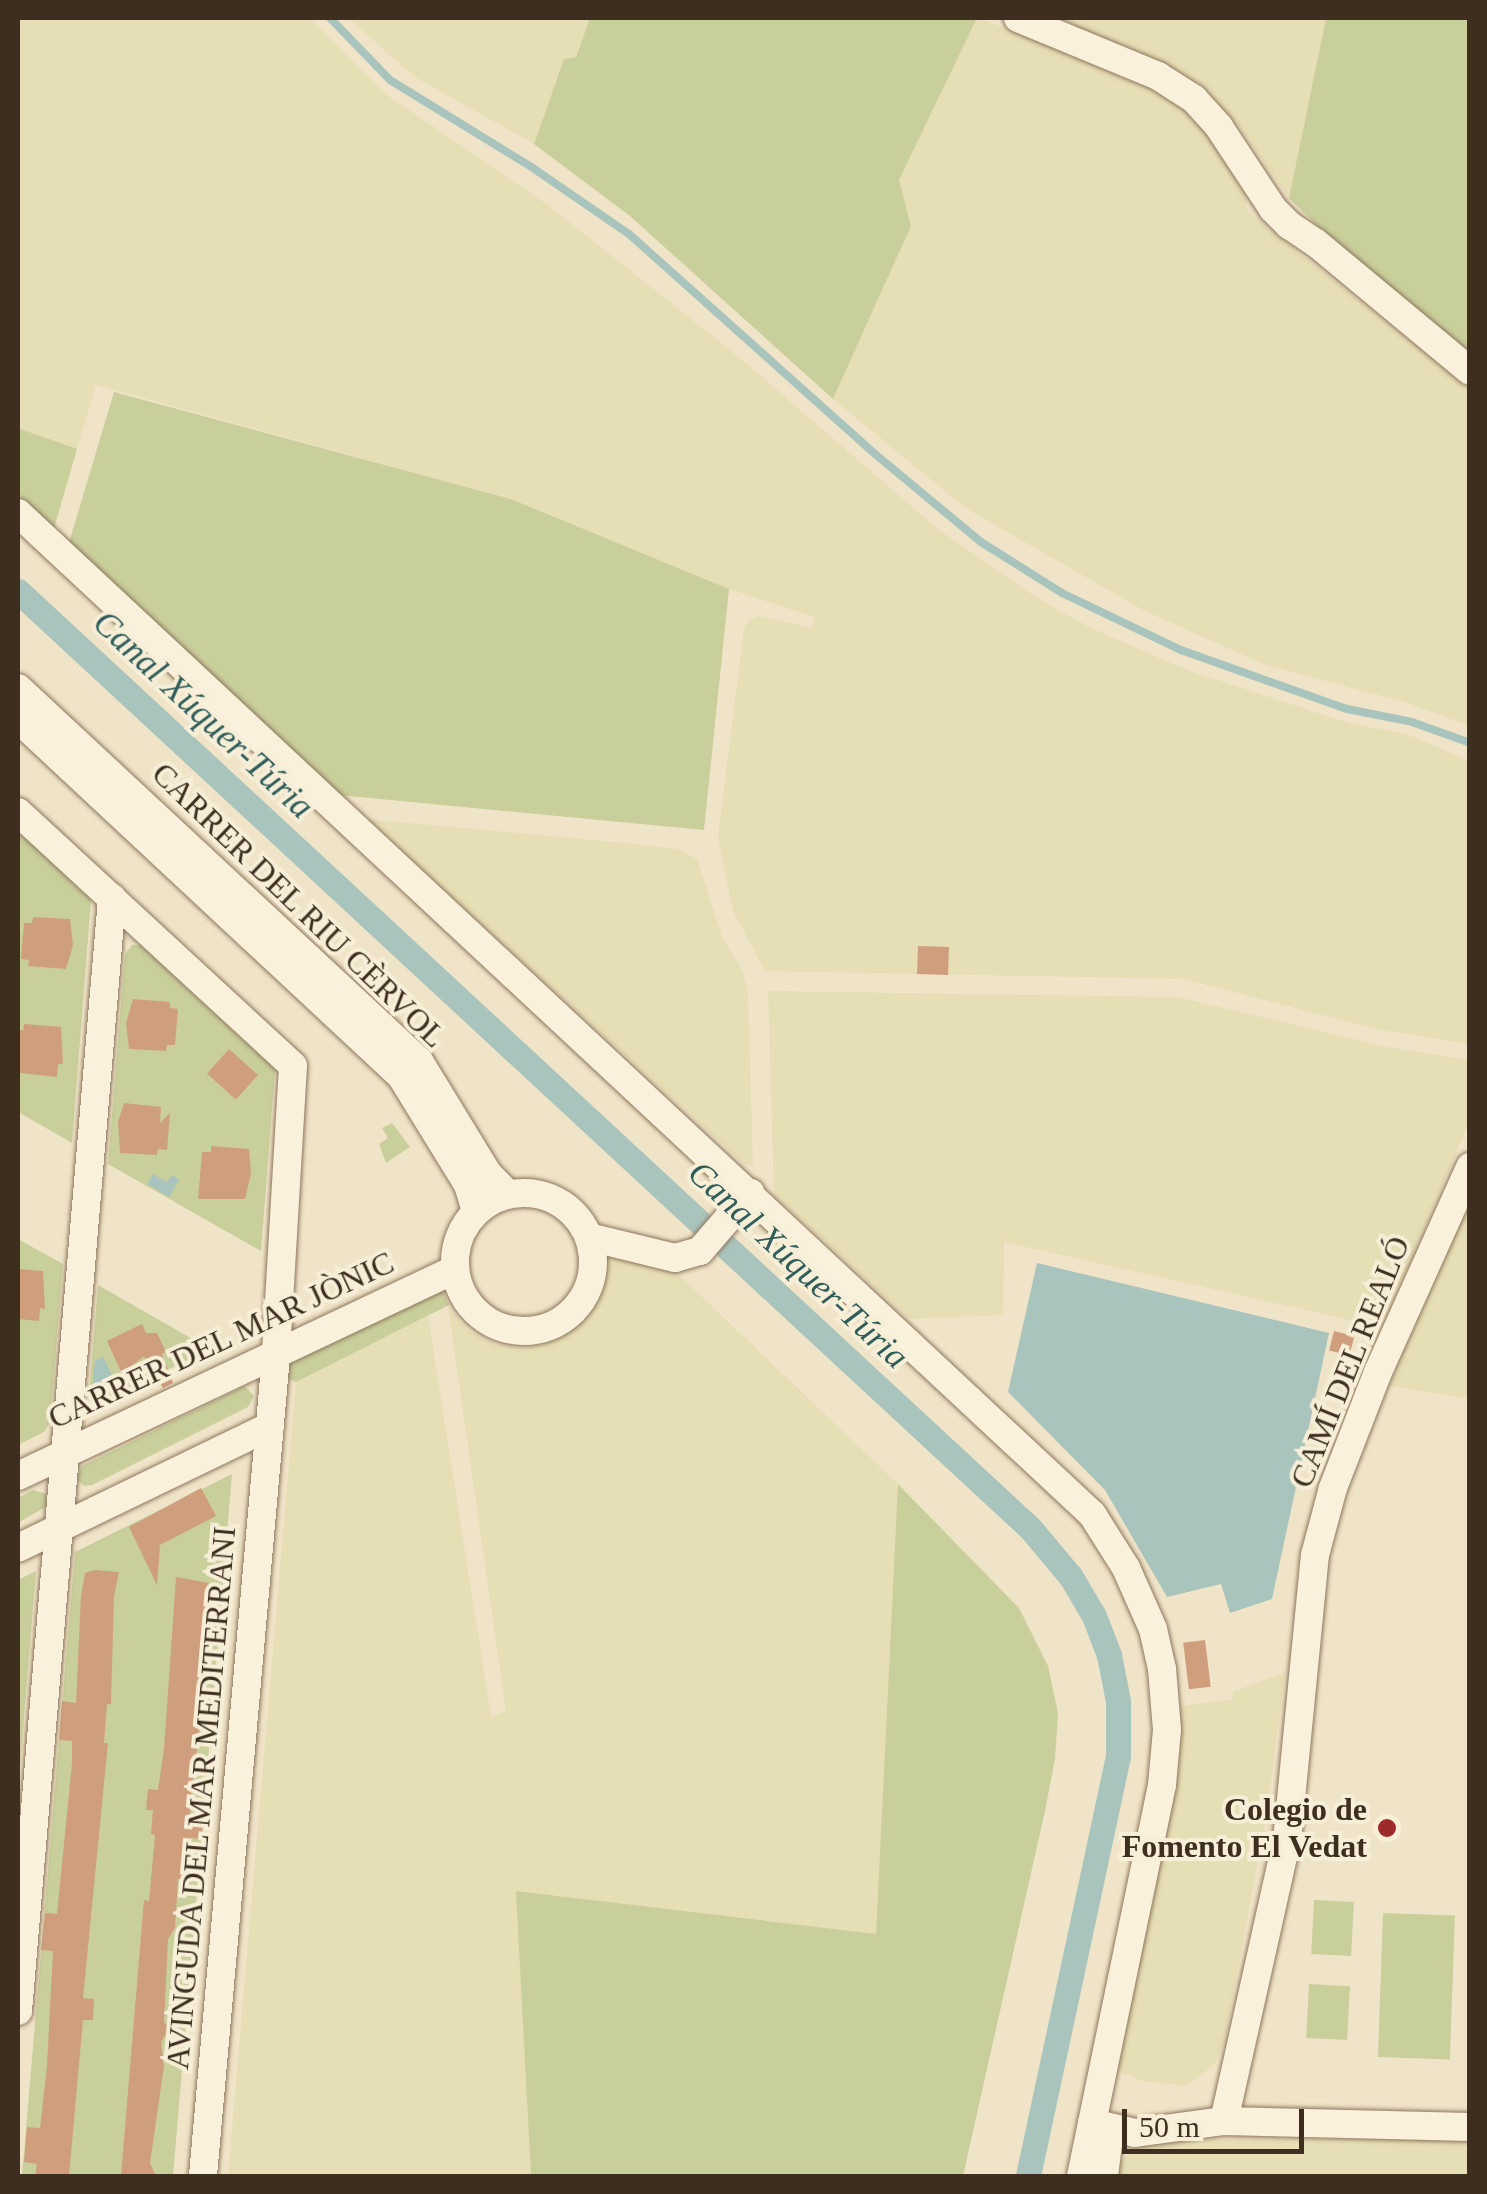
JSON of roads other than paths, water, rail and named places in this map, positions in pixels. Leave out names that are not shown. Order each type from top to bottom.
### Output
[{"type":"street","points":[[1018,18],[1158,76],[1194,99],[1219,126],[1273,210],[1470,371]]},
{"type":"street","points":[[18,514],[744,1200],[1092,1514],[1126,1568],[1153,1630],[1162,1669],[1168,1730],[1162,1785],[1081,2176]]},
{"type":"street","name":"CARRER DEL RIU CÈRVOL","points":[[18,688],[419,1061],[488,1174],[508,1194]]},
{"type":"street","name":"CARRER DEL RIU CÈRVOL","points":[[18,720],[401,1076],[468,1185],[476,1211]]},
{"type":"street","points":[[18,812],[112,898],[18,2011]]},
{"type":"street","name":"AVINGUDA DEL MAR MEDITERRANI","points":[[112,898],[293,1066],[276,1356],[203,2176]]},
{"type":"street","name":"CAMÍ DEL REALÓ","points":[[1224,2121],[1287,1840],[1316,1556],[1332,1488],[1378,1372],[1470,1167]]},
{"type":"street","points":[[528,1193],[566,1206],[590,1237],[594,1260],[590,1284],[579,1305],[562,1321],[540,1330],[516,1331],[494,1325],[474,1312],[461,1292],[454,1270],[462,1228],[476,1211],[508,1194],[528,1193]]},
{"type":"street","points":[[590,1237],[675,1258],[700,1251],[744,1200]]},
{"type":"street","name":"CARRER DEL MAR JÒNIC","points":[[18,1476],[66,1449],[276,1356],[454,1270]]},
{"type":"street","points":[[18,1548],[270,1426]]},
{"type":"street","points":[[1106,2167],[1122,2137],[1224,2121],[1470,2127]]},
{"type":"street","points":[[1092,2123],[1135,2133]]},
{"type":"street","points":[[1092,2123],[1105,2134],[1106,2167]]},
{"type":"water","points":[[153,1174],[167,1182],[172,1175],[179,1180],[169,1197],[147,1184]]},
{"type":"water","points":[[1037,1263],[1329,1333],[1272,1599],[1230,1613],[1221,1584],[1167,1597],[1105,1490],[1008,1392]]},
{"type":"water","points":[[103,1357],[116,1383],[98,1392],[92,1390],[95,1361]]},
{"type":"waterway","points":[[330,18],[390,80],[530,166],[629,234],[875,454],[981,542],[1062,593],[1181,650],[1347,709],[1412,722],[1470,743]]},
{"type":"waterway","name":"Canal Xúquer-Túria","points":[[18,591],[1030,1528],[1071,1577],[1094,1616],[1109,1655],[1118,1701],[1118,1756],[1028,2176]]},
{"type":"place","name":"Colegio de Fomento El Vedat","points":[[1387,1828]]}]
